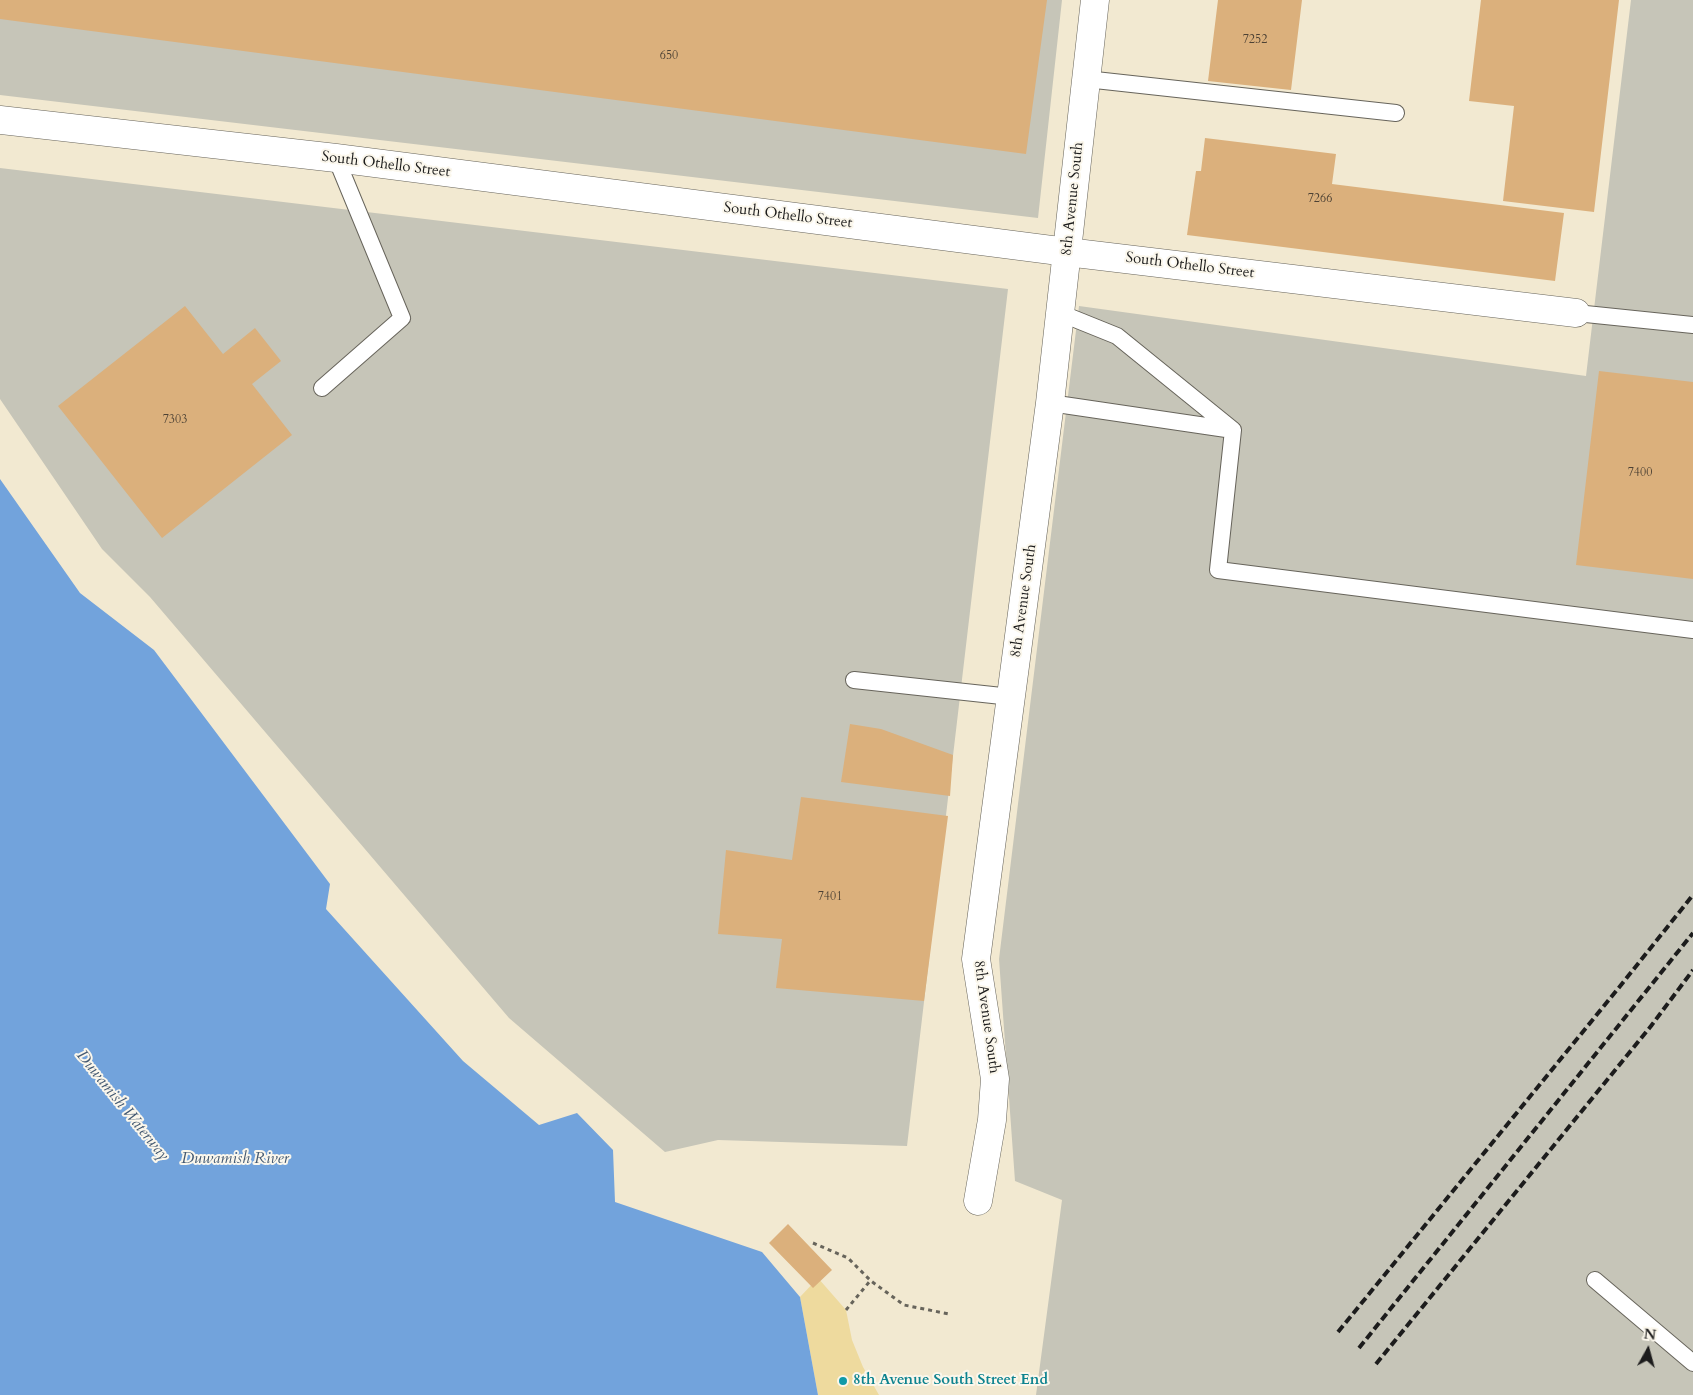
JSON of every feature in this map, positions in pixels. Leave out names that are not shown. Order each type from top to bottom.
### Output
[{"type":"street","name":"8th Avenue South","points":[[978,1201],[992,1120],[995,1079],[976,960],[1050,403],[1095,0]]},
{"type":"street","name":"South Othello Street","points":[[0,120],[336,158],[1067,252],[1576,313]]},
{"type":"lane","points":[[1086,79],[1396,113]]},
{"type":"lane","points":[[322,388],[402,318],[336,158]]},
{"type":"lane","points":[[1060,313],[1118,336],[1233,430]]},
{"type":"lane","points":[[1576,313],[1693,325]]},
{"type":"lane","points":[[1050,403],[1233,430]]},
{"type":"lane","points":[[1233,430],[1218,570],[1693,630]]},
{"type":"lane","points":[[854,680],[1011,697]]},
{"type":"lane","points":[[1595,1280],[1693,1363]]},
{"type":"path","points":[[813,1243],[848,1258],[871,1281],[904,1305],[949,1314]]},
{"type":"path","points":[[846,1310],[870,1281]]},
{"type":"shaded area","points":[[0,0],[1062,0],[1038,218],[0,95]]},
{"type":"shaded area","points":[[1631,0],[1693,0],[1693,1395],[1036,1395],[1062,1200],[1015,1181],[999,959],[1079,306],[1586,376]]},
{"type":"shaded area","points":[[0,168],[1008,289],[907,1146],[718,1140],[665,1152],[509,1018],[150,597],[102,549],[0,399]]},
{"type":"sand","points":[[818,1278],[846,1310],[852,1340],[863,1367],[879,1395],[818,1395],[800,1297]]},
{"type":"water","name":"Duwamish River","points":[[0,479],[80,593],[154,650],[330,884],[326,909],[463,1061],[539,1125],[577,1113],[613,1150],[615,1202],[762,1252],[800,1297],[818,1395],[0,1395]]},
{"type":"building","points":[[0,0],[1047,0],[1026,154],[0,19]]},
{"type":"building","points":[[1218,0],[1302,0],[1291,90],[1208,81]]},
{"type":"building","points":[[1481,0],[1619,0],[1594,212],[1503,201],[1514,106],[1469,101]]},
{"type":"building","points":[[1205,138],[1336,154],[1332,184],[1564,213],[1555,281],[1187,235],[1196,171],[1201,171]]},
{"type":"building","points":[[185,306],[223,354],[255,328],[281,361],[252,384],[292,435],[162,538],[58,406]]},
{"type":"building","points":[[1599,371],[1693,382],[1693,579],[1576,565]]},
{"type":"building","points":[[850,724],[881,729],[953,755],[950,796],[841,782]]},
{"type":"building","points":[[801,797],[948,816],[924,1001],[776,988],[782,939],[718,934],[726,850],[792,860]]},
{"type":"building","points":[[788,1224],[832,1270],[813,1288],[769,1243]]},
{"type":"railway","points":[[1338,1332],[1693,895]]},
{"type":"railway","points":[[1359,1348],[1693,933]]},
{"type":"railway","points":[[1376,1364],[1651,1026],[1693,970]]},
{"type":"place","name":"8th Avenue South Street End","points":[[843,1381]]},
{"type":"water label","name":"Duwamish Waterway","points":[[122,1106]]}]
